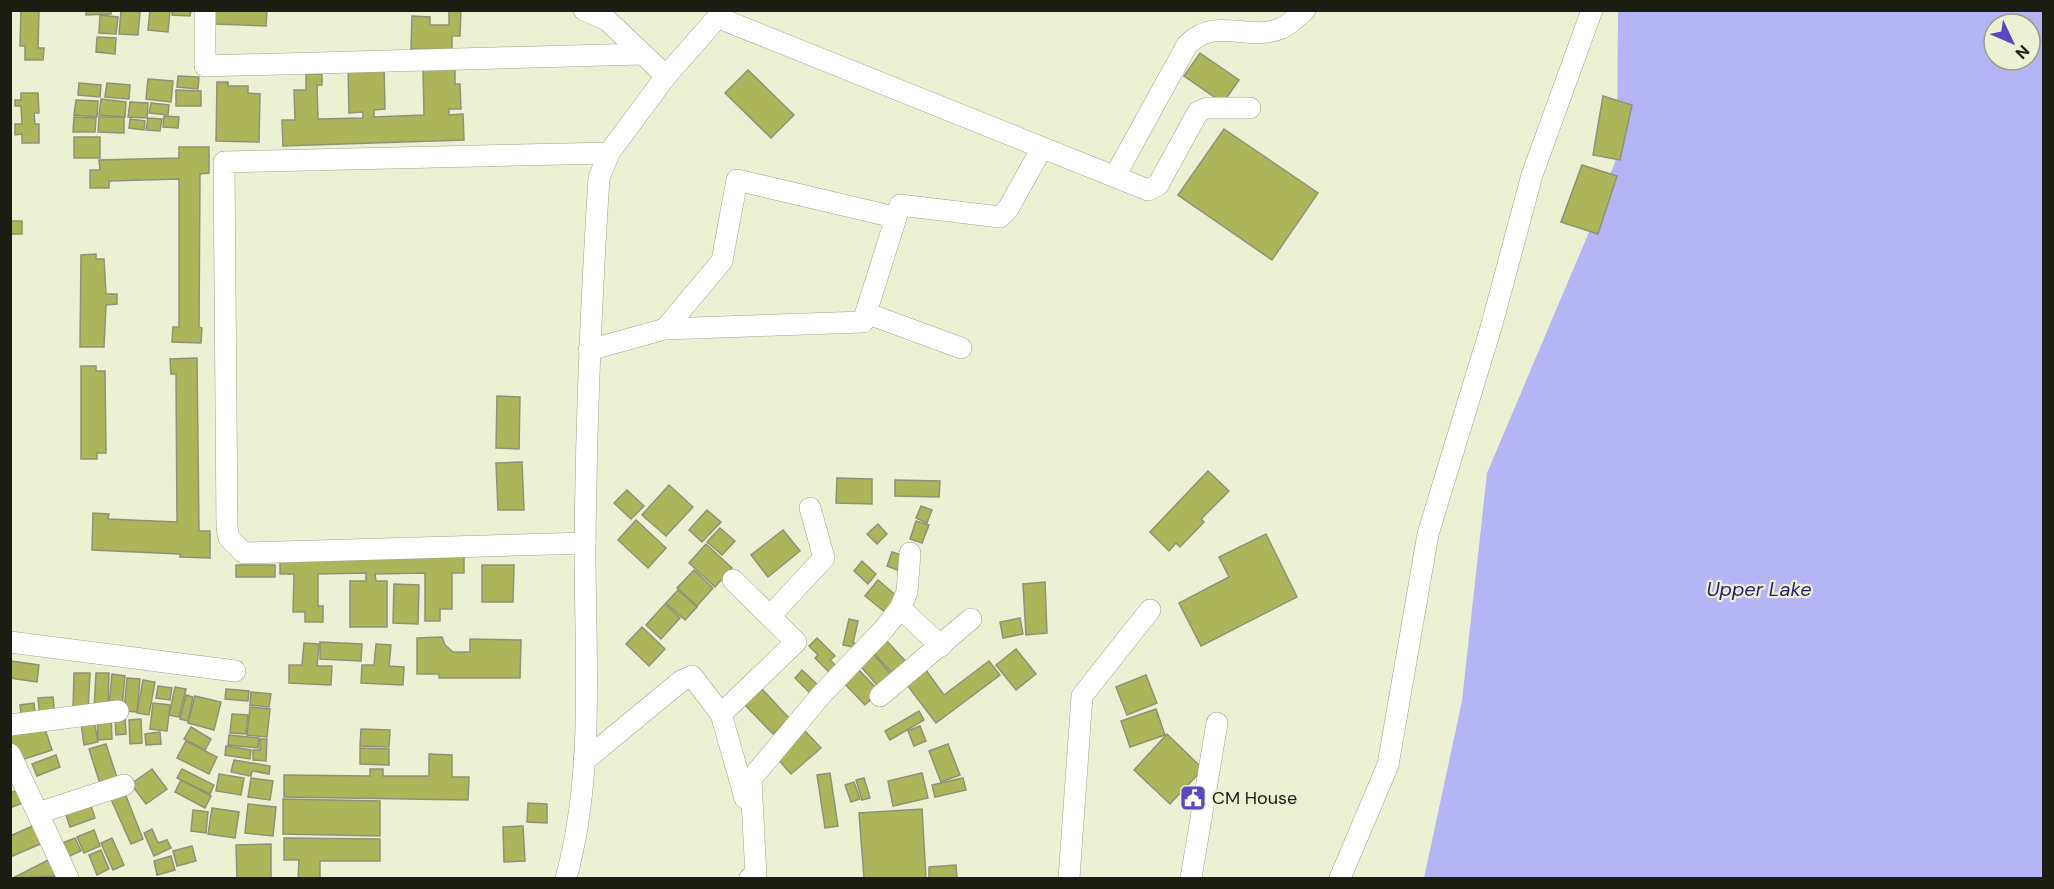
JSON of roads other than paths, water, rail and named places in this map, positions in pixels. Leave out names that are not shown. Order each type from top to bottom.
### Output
[{"type":"street","points":[[205,10],[205,66],[642,54]]},
{"type":"street","points":[[584,10],[610,15],[642,54],[666,76]]},
{"type":"street","points":[[1111,174],[1116,174],[1187,45],[1197,35],[1209,30],[1247,33],[1282,28],[1305,10]]},
{"type":"street","points":[[1340,879],[1388,765],[1428,534],[1492,324],[1532,175],[1592,10]]},
{"type":"street","points":[[566,879],[571,860],[584,761],[589,351],[599,178],[609,153],[666,76],[722,14],[1143,189],[1152,189],[1198,112],[1207,108],[1250,108]]},
{"type":"street","points":[[589,351],[665,329],[863,322],[894,217],[900,205],[1000,217],[1008,209],[1042,148]]},
{"type":"street","points":[[585,543],[244,553],[229,538],[227,526],[224,162],[609,153]]},
{"type":"street","points":[[665,329],[722,261],[737,180],[894,217]]},
{"type":"street","points":[[866,313],[961,348]]},
{"type":"street","points":[[770,616],[824,558],[810,508]]},
{"type":"street","points":[[750,879],[756,877],[751,779],[822,694],[884,629],[900,608],[907,592],[910,553]]},
{"type":"street","points":[[721,714],[796,642],[733,580]]},
{"type":"street","points":[[900,608],[941,646]]},
{"type":"street","points":[[1069,879],[1082,696],[1150,610]]},
{"type":"street","points":[[880,696],[971,619]]},
{"type":"street","points":[[10,642],[235,671]]},
{"type":"street","points":[[584,761],[681,681],[692,676],[721,714],[753,828]]},
{"type":"street","points":[[10,725],[118,711]]},
{"type":"street","points":[[1191,879],[1217,723]]},
{"type":"street","points":[[10,754],[68,879]]},
{"type":"street","points":[[38,813],[124,785]]},
{"type":"water","name":"Upper Lake","points":[[1618,11],[2043,11],[2043,878],[1424,878],[1462,701],[1487,473],[1592,225],[1617,156]]},
{"type":"place","name":"CM House","points":[[1193,798]]}]
